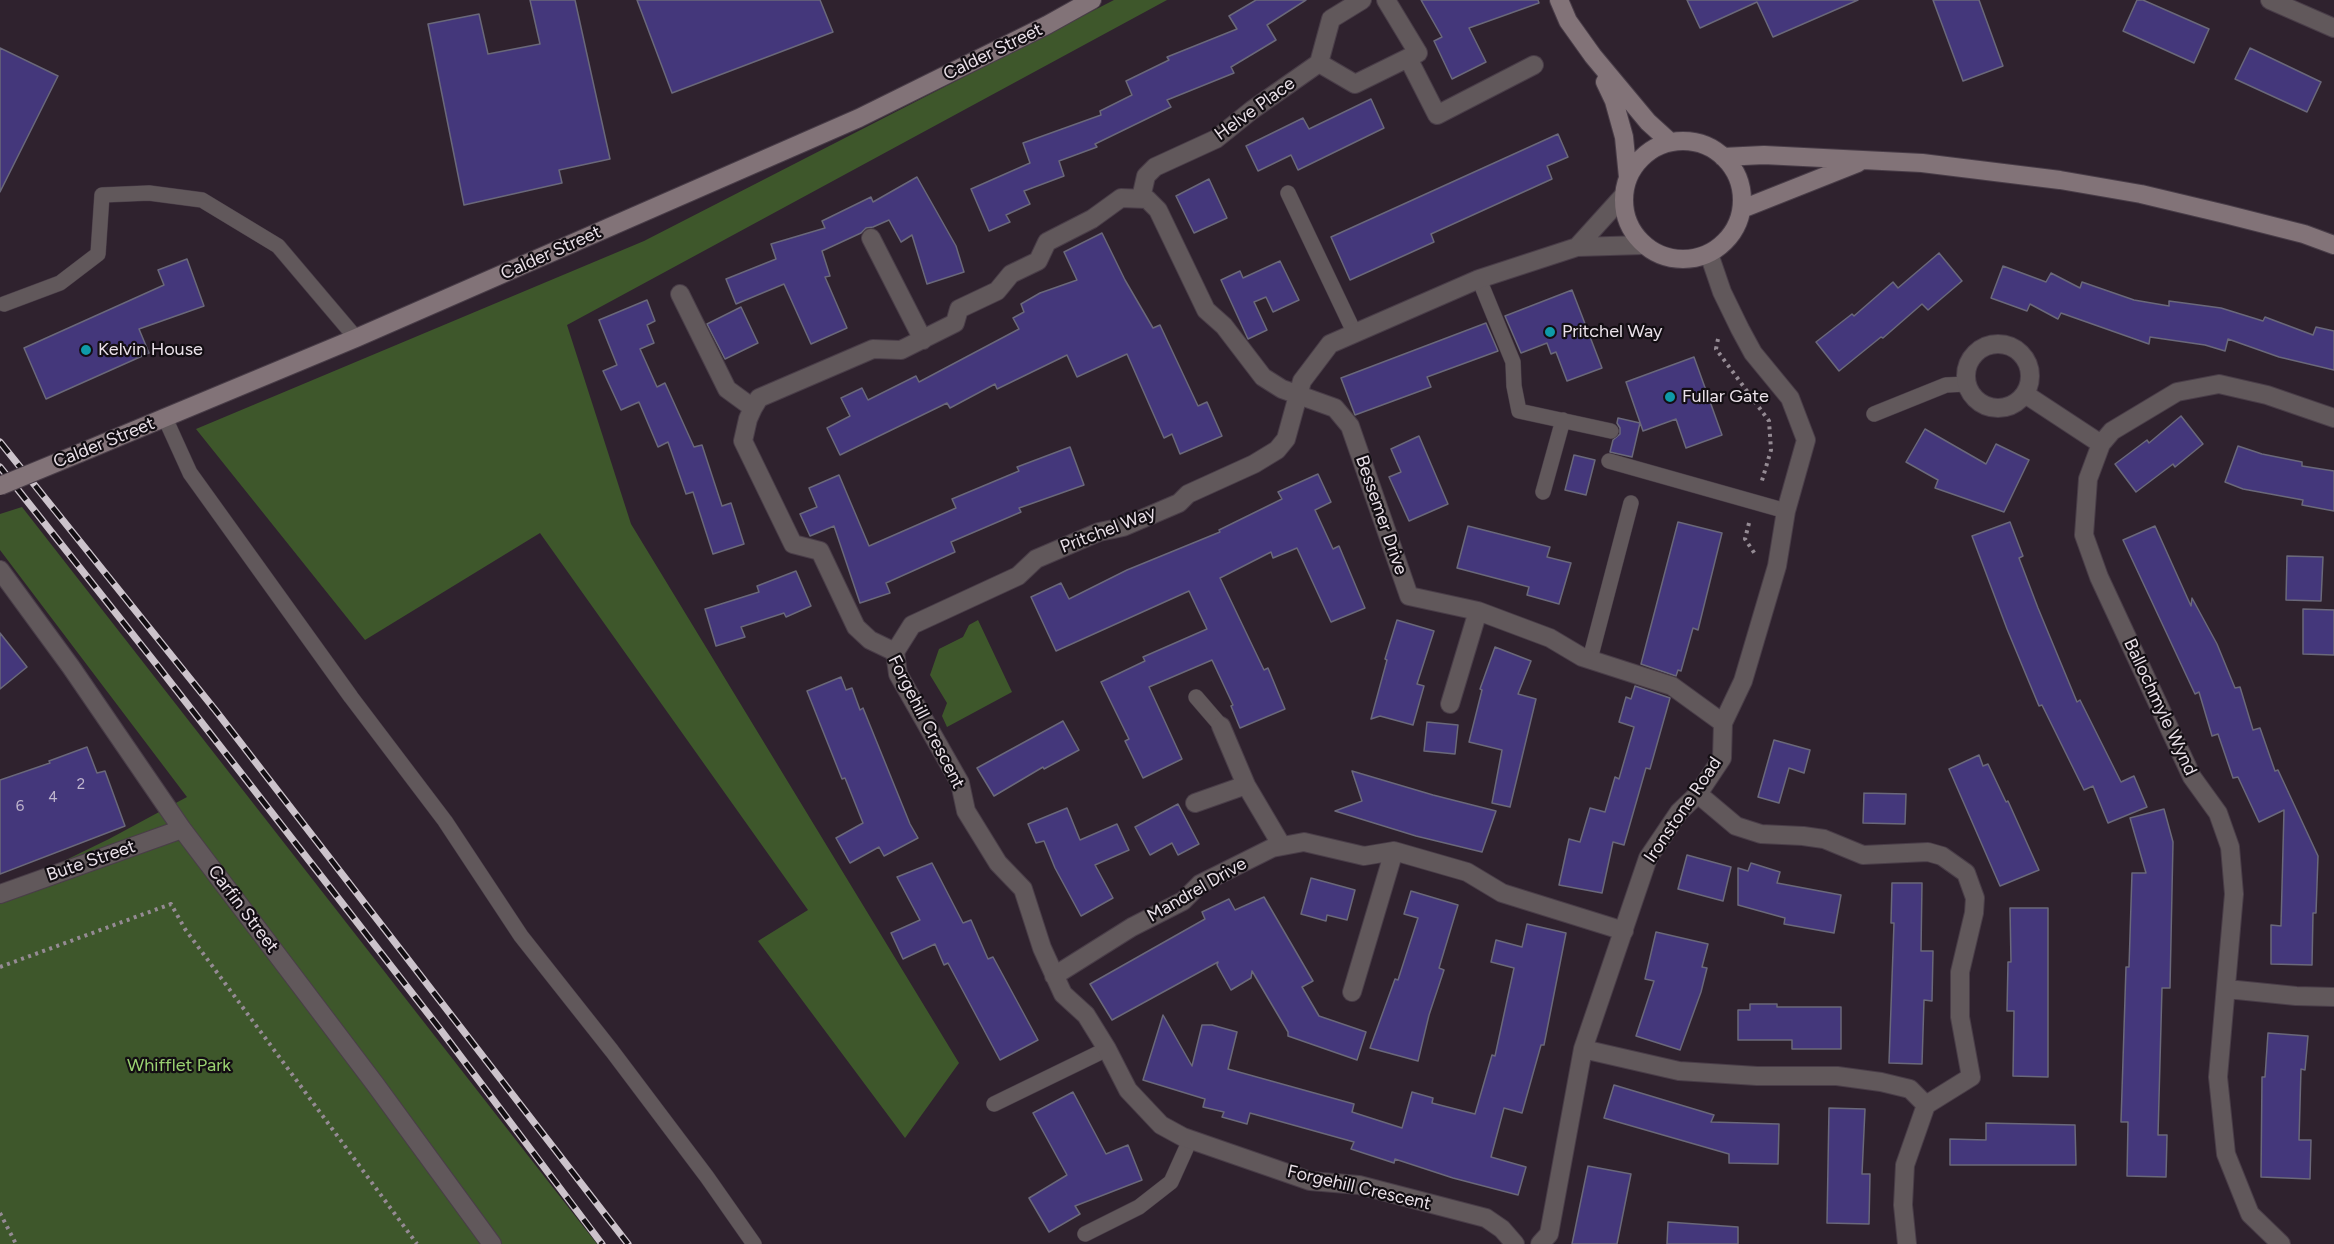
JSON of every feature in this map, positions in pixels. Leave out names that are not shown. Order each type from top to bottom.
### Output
[{"type":"street","name":"Calder Street","points":[[0,486],[356,338],[859,118],[1047,25],[1092,0]]},
{"type":"street","points":[[1362,0],[1331,19],[1320,63],[1355,84],[1418,53],[1386,0]]},
{"type":"street","points":[[1559,0],[1568,21],[1593,56],[1637,110],[1670,142]]},
{"type":"street","points":[[2270,0],[2334,28]]},
{"type":"street","points":[[1593,56],[1614,101],[1624,137],[1628,177],[1624,195],[1625,213],[1632,230],[1643,244],[1658,254],[1675,260],[1692,259],[1710,254],[1725,242],[1736,227],[1742,209],[1742,190],[1735,172],[1723,157],[1707,146],[1689,141],[1670,142],[1652,150],[1638,161],[1628,177]]},
{"type":"street","points":[[1408,58],[1437,115],[1534,66]]},
{"type":"street","name":"Helve Place","points":[[1141,198],[1146,176],[1155,166],[1216,139],[1252,110],[1320,63]]},
{"type":"street","points":[[1723,157],[1764,156],[1922,163],[2060,180],[2225,214],[2304,234],[2334,245]]},
{"type":"street","points":[[1742,209],[1865,160]]},
{"type":"street","name":"Pritchel Way","points":[[1577,247],[1624,195]]},
{"type":"street","points":[[680,294],[727,389],[753,408],[759,398],[873,349],[901,350],[955,323],[959,309],[997,291],[1011,274],[1038,261],[1047,242],[1092,219],[1121,198],[1141,198],[1147,199],[1158,210],[1206,310],[1224,326],[1263,377],[1282,389],[1298,394]]},
{"type":"street","points":[[871,238],[923,340]]},
{"type":"street","name":"Pritchel Way","points":[[895,652],[912,625],[1018,576],[1036,559],[1099,532],[1123,527],[1179,503],[1188,494],[1254,464],[1277,450],[1286,439],[1302,381],[1330,344],[1479,279],[1577,247],[1643,244]]},
{"type":"street","name":"Ironstone Road","points":[[1540,1244],[1549,1234],[1583,1049],[1648,858],[1679,812],[1698,794],[1722,758],[1723,723],[1743,681],[1777,566],[1786,512],[1806,440],[1790,398],[1754,353],[1722,292],[1710,254]]},
{"type":"street","points":[[1993,345],[2004,345],[2022,355],[2030,374],[2025,394],[2008,406],[1998,408],[1988,407],[1978,402],[1971,394],[1966,373],[1975,354],[1993,345]]},
{"type":"street","name":"Ballochmyle Wynd","points":[[2281,1244],[2250,1214],[2226,1154],[2218,1077],[2234,894],[2230,847],[2218,813],[2192,777],[2099,578],[2084,535],[2088,479],[2101,444],[2112,431],[2177,392],[2219,384],[2267,395],[2334,418]]},
{"type":"street","name":"Bessemer Drive","points":[[1298,394],[1335,408],[1350,426],[1409,596],[1478,610],[1550,638],[1590,659],[1672,686],[1723,723]]},
{"type":"street","points":[[2025,394],[2101,444]]},
{"type":"street","name":"Forgehill Crescent","points":[[753,408],[743,441],[793,544],[820,551],[856,627],[870,640],[895,652],[898,674],[960,783],[966,811],[998,863],[1023,889],[1042,948],[1054,976],[1064,994],[1086,1015],[1128,1090],[1161,1125],[1190,1140],[1310,1180],[1359,1185],[1486,1218],[1502,1229],[1515,1244]]},
{"type":"street","name":"Carfin Street","points":[[0,570],[71,667],[182,830],[368,1075],[492,1244]]},
{"type":"street","points":[[1450,704],[1478,610]]},
{"type":"street","points":[[1221,726],[1246,784],[1282,846]]},
{"type":"street","points":[[1195,803],[1246,784]]},
{"type":"street","points":[[1698,794],[1736,826],[1761,834],[1824,839],[1863,855],[1928,852],[1942,856],[1966,873],[1972,886],[1975,906],[1960,972],[1960,1017],[1971,1077],[1926,1105],[1905,1166],[1903,1204],[1907,1244]]},
{"type":"street","name":"Bute Street","points":[[0,894],[182,830]]},
{"type":"street","name":"Mandrel Drive","points":[[1054,976],[1132,927],[1183,901],[1200,884],[1272,848],[1304,842],[1364,856],[1394,851],[1467,872],[1502,893],[1624,931]]},
{"type":"street","points":[[1352,992],[1394,851]]},
{"type":"street","points":[[2227,988],[2296,996],[2334,997]]},
{"type":"street","points":[[1583,1049],[1679,1071],[1757,1076],[1837,1076],[1881,1082],[1910,1089],[1926,1105]]},
{"type":"lane","points":[[4,304],[60,283],[98,254],[102,195],[149,193],[202,200],[278,246],[356,338]]},
{"type":"lane","points":[[1288,193],[1355,334]]},
{"type":"lane","points":[[1479,279],[1513,362],[1514,386],[1520,411],[1611,431]]},
{"type":"lane","points":[[1874,414],[1946,385],[1967,384]]},
{"type":"lane","points":[[165,418],[190,473],[351,697],[444,820],[521,936],[619,1060],[754,1244]]},
{"type":"lane","points":[[1543,492],[1563,420]]},
{"type":"lane","points":[[1609,461],[1786,512]]},
{"type":"lane","points":[[1590,659],[1630,503]]},
{"type":"lane","points":[[1196,697],[1221,726]]},
{"type":"lane","points":[[994,1104],[1107,1049]]},
{"type":"lane","points":[[1085,1234],[1139,1207],[1170,1182],[1190,1140]]},
{"type":"path","points":[[1722,292],[1721,319],[1716,349],[1769,421],[1771,450],[1745,539],[1760,562],[1777,566]]},
{"type":"path","points":[[0,967],[171,904],[185,929],[417,1244]]},
{"type":"path","points":[[0,1213],[16,1244]]},
{"type":"green space","points":[[1114,0],[1167,0],[567,325],[631,524],[959,1063],[905,1138],[758,941],[808,910],[540,533],[365,640],[196,429],[644,241]]},
{"type":"green space","name":"Whifflet Park","points":[[22,507],[597,1244],[0,1244],[0,892],[109,839],[187,797],[0,550],[0,514]]},
{"type":"green space","points":[[978,620],[1012,692],[947,727],[942,716],[947,703],[930,675],[939,649],[963,637],[969,625]]},
{"type":"building","points":[[530,0],[575,0],[610,159],[559,170],[562,183],[464,205],[428,24],[479,14],[488,54],[540,44]]},
{"type":"building","points":[[637,0],[820,0],[833,32],[672,93]]},
{"type":"building","points":[[1256,0],[1306,0],[1267,25],[1276,40],[1231,67],[1234,73],[1167,100],[1171,107],[1095,144],[1097,147],[1059,161],[1064,176],[1024,191],[1030,204],[1006,215],[1010,222],[989,231],[971,189],[1030,163],[1023,143],[1101,115],[1100,111],[1132,95],[1126,81],[1169,60],[1167,57],[1237,29],[1229,16]]},
{"type":"building","points":[[1421,0],[1538,0],[1539,3],[1469,28],[1486,62],[1452,79],[1434,41],[1442,37]]},
{"type":"building","points":[[1687,0],[1858,0],[1773,37],[1757,2],[1700,28]]},
{"type":"building","points":[[1933,0],[1979,0],[2003,66],[1963,81]]},
{"type":"building","points":[[2137,0],[2143,0],[2209,29],[2194,63],[2123,31]]},
{"type":"building","points":[[0,48],[58,76],[0,192]]},
{"type":"building","points":[[2250,48],[2321,82],[2307,112],[2235,79]]},
{"type":"building","points":[[1371,99],[1384,128],[1298,170],[1291,155],[1258,171],[1246,146],[1303,118],[1309,129]]},
{"type":"building","points":[[1558,134],[1568,157],[1547,166],[1552,179],[1431,234],[1434,242],[1350,280],[1331,237]]},
{"type":"building","points":[[917,177],[956,246],[964,272],[927,284],[912,235],[901,242],[889,220],[866,228],[861,233],[822,251],[830,276],[825,277],[847,328],[811,344],[784,284],[736,304],[726,279],[776,259],[771,244],[825,228],[822,221],[871,197],[873,202]]},
{"type":"building","points":[[1209,179],[1227,218],[1194,233],[1176,196]]},
{"type":"building","points":[[1102,233],[1125,280],[1153,328],[1160,325],[1198,406],[1207,402],[1222,436],[1180,454],[1172,434],[1164,438],[1127,354],[1077,377],[1067,355],[997,389],[995,384],[950,408],[947,403],[840,455],[827,428],[850,416],[841,398],[862,388],[868,400],[916,376],[919,382],[1019,329],[1013,318],[1024,312],[1021,304],[1040,293],[1077,280],[1064,252]]},
{"type":"building","points":[[1939,253],[1962,281],[1928,310],[1922,304],[1883,338],[1881,337],[1839,371],[1816,342],[1852,314],[1854,316],[1893,282],[1898,288]]},
{"type":"building","name":"Kelvin House","points":[[187,259],[204,306],[139,329],[149,353],[46,399],[24,348],[164,285],[158,270]]},
{"type":"building","points":[[1280,261],[1299,300],[1273,312],[1266,297],[1254,302],[1267,330],[1248,339],[1221,280],[1240,271],[1243,278]]},
{"type":"building","points":[[2003,266],[2046,282],[2051,273],[2080,288],[2082,282],[2134,300],[2169,306],[2169,301],[2221,308],[2263,321],[2265,317],[2313,335],[2316,327],[2334,331],[2334,370],[2279,357],[2228,339],[2225,351],[2205,345],[2150,337],[2149,344],[2061,313],[2058,319],[2030,304],[2027,311],[1991,298]]},
{"type":"building","name":"Pritchel Way","points":[[1572,290],[1602,368],[1567,381],[1556,352],[1551,354],[1547,343],[1521,353],[1505,316]]},
{"type":"building","points":[[647,300],[655,321],[647,325],[654,343],[640,349],[657,387],[665,383],[694,447],[702,445],[722,506],[731,503],[744,544],[713,554],[693,492],[686,494],[668,442],[658,447],[639,402],[621,410],[603,371],[617,365],[599,320]]},
{"type":"building","points":[[741,307],[758,343],[725,359],[707,324]]},
{"type":"building","points":[[1486,323],[1498,351],[1427,377],[1431,387],[1355,415],[1341,378]]},
{"type":"building","name":"Fullar Gate","points":[[1694,357],[1722,435],[1686,448],[1676,419],[1643,431],[1626,382]]},
{"type":"building","points":[[2181,416],[2203,444],[2175,467],[2173,464],[2136,492],[2115,464],[2147,440],[2149,443]]},
{"type":"building","points":[[1618,418],[1640,423],[1632,457],[1610,452],[1613,440],[1620,434]]},
{"type":"building","points":[[1925,429],[1986,464],[1996,444],[2029,460],[2004,512],[1935,488],[1938,480],[1906,462]]},
{"type":"building","points":[[1419,436],[1448,504],[1409,521],[1389,477],[1401,472],[1391,449]]},
{"type":"building","points":[[2238,446],[2262,454],[2302,462],[2302,466],[2334,471],[2334,511],[2302,505],[2303,500],[2243,489],[2225,482]]},
{"type":"building","points":[[1070,447],[1084,485],[1019,508],[1021,512],[951,542],[955,552],[886,583],[890,593],[860,603],[834,526],[810,536],[800,514],[817,507],[809,488],[839,475],[869,546],[956,508],[952,499],[1019,471],[1017,467]]},
{"type":"building","points":[[1574,455],[1595,460],[1586,495],[1565,490]]},
{"type":"building","points":[[1318,474],[1331,502],[1315,510],[1333,549],[1339,546],[1365,608],[1331,622],[1297,548],[1273,558],[1271,552],[1220,578],[1264,670],[1268,668],[1285,709],[1240,728],[1231,706],[1233,705],[1212,660],[1149,687],[1182,759],[1143,778],[1125,741],[1129,739],[1101,682],[1145,661],[1143,657],[1207,629],[1189,591],[1056,651],[1031,597],[1061,583],[1069,599],[1127,570],[1220,532],[1219,530],[1282,499],[1278,492]]},
{"type":"building","points":[[1678,522],[1722,533],[1698,630],[1693,628],[1681,671],[1678,670],[1676,676],[1641,664]]},
{"type":"building","points":[[2010,522],[2023,556],[2019,558],[2077,702],[2080,700],[2121,782],[2134,776],[2147,807],[2108,823],[2093,786],[2084,790],[2042,705],[2039,706],[1972,536]]},
{"type":"building","points":[[1468,526],[1550,547],[1547,557],[1571,563],[1559,604],[1527,595],[1529,587],[1457,568]]},
{"type":"building","points":[[2155,526],[2191,606],[2192,598],[2217,644],[2235,688],[2240,687],[2253,730],[2260,728],[2275,771],[2278,770],[2318,856],[2316,913],[2313,913],[2312,965],[2271,964],[2271,925],[2281,926],[2284,810],[2259,822],[2238,777],[2233,778],[2218,734],[2212,736],[2199,692],[2195,694],[2123,540]]},
{"type":"building","points":[[2287,556],[2323,557],[2321,601],[2286,600]]},
{"type":"building","points":[[796,571],[811,606],[786,617],[784,613],[741,627],[745,637],[716,646],[705,609],[759,592],[757,586]]},
{"type":"building","points":[[2303,609],[2334,610],[2334,655],[2303,654]]},
{"type":"building","points":[[1397,620],[1434,631],[1417,684],[1424,686],[1413,725],[1380,716],[1371,719]]},
{"type":"building","points":[[0,633],[27,667],[0,689]]},
{"type":"building","points":[[1495,647],[1531,661],[1518,694],[1536,699],[1510,807],[1492,803],[1502,750],[1469,742],[1482,690],[1480,689]]},
{"type":"building","points":[[841,677],[846,690],[852,688],[860,710],[863,708],[910,824],[918,838],[884,856],[879,847],[850,863],[836,838],[863,823],[845,778],[842,779],[807,691]]},
{"type":"building","points":[[1635,686],[1670,698],[1650,769],[1646,768],[1624,845],[1613,842],[1602,893],[1559,885],[1569,839],[1580,842],[1590,808],[1605,812],[1615,777],[1619,779],[1634,727],[1619,722],[1626,697],[1631,699]]},
{"type":"building","points":[[1063,721],[1079,750],[1044,769],[1043,767],[994,796],[977,768]]},
{"type":"building","points":[[1427,722],[1458,725],[1455,754],[1424,751]]},
{"type":"building","points":[[1774,740],[1810,750],[1804,773],[1789,768],[1779,803],[1758,797]]},
{"type":"building","points":[[87,747],[97,773],[105,771],[125,826],[0,874],[0,780],[50,763],[49,761]]},
{"type":"building","points":[[1979,755],[1983,766],[1988,764],[2006,802],[2008,801],[2039,870],[2000,886],[1949,769]]},
{"type":"building","points":[[1352,771],[1496,811],[1482,852],[1416,836],[1335,811],[1362,801]]},
{"type":"building","points":[[1864,793],[1906,794],[1905,824],[1863,823]]},
{"type":"building","points":[[1178,804],[1199,844],[1178,855],[1172,843],[1150,855],[1135,827]]},
{"type":"building","points":[[1067,808],[1080,840],[1117,824],[1129,850],[1095,865],[1113,898],[1081,916],[1055,868],[1044,841],[1036,843],[1028,824]]},
{"type":"building","points":[[2164,809],[2173,842],[2170,988],[2162,988],[2158,1135],[2167,1135],[2166,1177],[2127,1176],[2128,1122],[2121,1122],[2126,967],[2129,967],[2132,873],[2146,873],[2130,818]]},
{"type":"building","points":[[1687,855],[1731,867],[1723,901],[1678,889]]},
{"type":"building","points":[[932,863],[963,923],[971,920],[988,959],[993,957],[1038,1040],[1000,1060],[948,963],[944,965],[935,944],[903,959],[891,933],[920,920],[897,877]]},
{"type":"building","points":[[1751,863],[1780,872],[1777,883],[1841,895],[1834,933],[1784,924],[1785,918],[1738,905],[1738,868],[1748,871]]},
{"type":"building","points":[[1311,878],[1355,890],[1347,920],[1327,915],[1326,921],[1301,914]]},
{"type":"building","points":[[1892,883],[1922,883],[1921,951],[1933,951],[1932,1001],[1924,1000],[1922,1064],[1889,1063],[1894,923],[1891,923]]},
{"type":"building","points":[[1411,891],[1458,905],[1439,968],[1444,970],[1429,1015],[1418,1061],[1370,1048],[1395,979],[1398,980],[1418,918],[1404,914]]},
{"type":"building","points":[[1264,897],[1313,981],[1302,987],[1319,1016],[1366,1032],[1357,1060],[1288,1036],[1288,1032],[1252,971],[1251,978],[1231,990],[1217,965],[1218,962],[1112,1020],[1090,984],[1205,919],[1202,912],[1229,899],[1235,910]]},
{"type":"building","points":[[2010,908],[2048,908],[2048,1077],[2013,1076],[2014,1011],[2007,1011],[2008,962],[2011,962]]},
{"type":"building","points":[[1527,924],[1566,933],[1544,1045],[1541,1045],[1522,1113],[1504,1108],[1491,1157],[1526,1167],[1518,1195],[1453,1178],[1395,1159],[1394,1163],[1351,1149],[1354,1142],[1250,1113],[1247,1124],[1222,1117],[1224,1112],[1203,1107],[1205,1099],[1143,1080],[1163,1015],[1192,1066],[1202,1025],[1212,1025],[1237,1032],[1228,1069],[1354,1104],[1352,1112],[1402,1128],[1412,1092],[1433,1098],[1432,1103],[1475,1114],[1492,1055],[1495,1056],[1514,968],[1491,962],[1496,940],[1522,947]]},
{"type":"building","points":[[1656,932],[1708,944],[1702,967],[1707,968],[1701,992],[1680,1050],[1636,1036],[1654,981],[1645,979]]},
{"type":"building","points":[[1750,1004],[1777,1004],[1777,1007],[1841,1007],[1841,1049],[1792,1049],[1792,1040],[1738,1040],[1738,1010],[1750,1010]]},
{"type":"building","points":[[2268,1033],[2308,1036],[2305,1070],[2301,1069],[2299,1140],[2311,1140],[2310,1179],[2261,1177],[2262,1077],[2265,1077]]},
{"type":"building","points":[[1614,1085],[1714,1115],[1711,1122],[1779,1124],[1778,1164],[1729,1163],[1729,1154],[1604,1118]]},
{"type":"building","points":[[1073,1092],[1106,1154],[1128,1145],[1142,1180],[1075,1206],[1080,1214],[1049,1232],[1029,1198],[1067,1175],[1033,1113]]},
{"type":"building","points":[[1829,1108],[1865,1109],[1862,1174],[1870,1174],[1869,1224],[1827,1223]]},
{"type":"building","points":[[1986,1123],[2075,1125],[2076,1165],[1950,1165],[1950,1139],[1986,1140]]},
{"type":"building","points":[[1588,1166],[1631,1174],[1617,1244],[1572,1244]]},
{"type":"building","points":[[1668,1222],[1738,1227],[1738,1244],[1667,1244]]},
{"type":"railway","points":[[0,442],[216,711],[628,1244]]},
{"type":"railway","points":[[0,467],[440,1029],[602,1244]]},
{"type":"place","name":"Pritchel Way","points":[[1550,332]]},
{"type":"place","name":"Kelvin House","points":[[86,350]]},
{"type":"place","name":"Fullar Gate","points":[[1670,397]]}]
